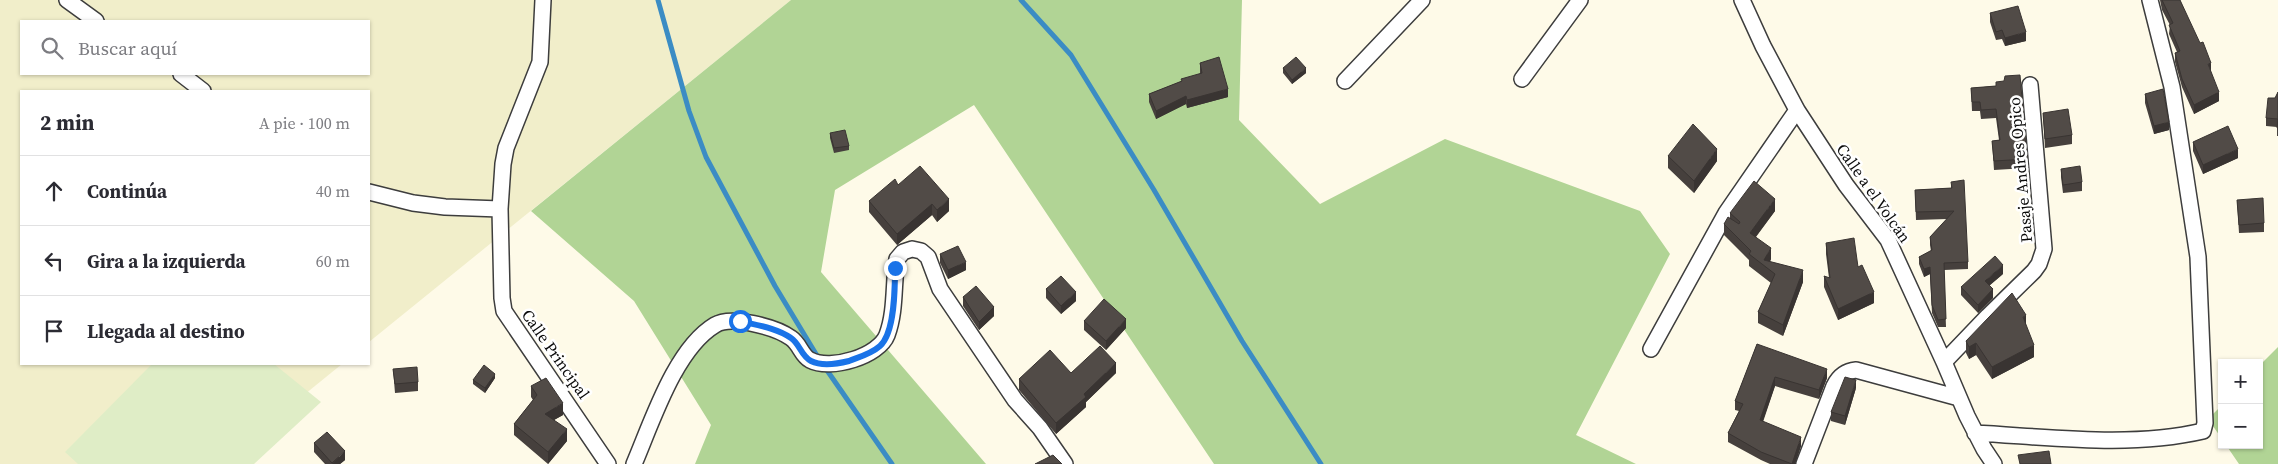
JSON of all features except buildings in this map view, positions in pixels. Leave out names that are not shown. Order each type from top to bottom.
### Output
[{"type":"street","points":[[67,0],[95,20]]},
{"type":"street","name":"Calle Principal","points":[[543,0],[540,62],[506,148],[500,209],[500,284],[504,311],[608,464]]},
{"type":"street","points":[[1346,81],[1422,0]]},
{"type":"street","points":[[1522,79],[1580,0]]},
{"type":"street","name":"Calle a el Volcán","points":[[1742,0],[1763,46],[1797,110],[1846,184],[1888,240],[1975,433],[1994,464]]},
{"type":"street","points":[[1975,433],[2136,439],[2174,438],[2203,430],[2206,423],[2198,256],[2172,87],[2150,0]]},
{"type":"street","points":[[182,75],[202,90]]},
{"type":"street","name":"Pasaje Andres Opico","points":[[1944,362],[2034,271],[2043,257],[2044,249],[2030,85]]},
{"type":"street","points":[[1651,349],[1726,213],[1797,110]]},
{"type":"street","points":[[370,192],[413,203],[445,207],[500,209]]},
{"type":"street","points":[[634,464],[671,381],[688,350],[703,334],[724,321],[740,321],[790,337],[798,344],[804,356],[812,361],[824,364],[841,363],[865,355],[881,346],[887,336],[896,260],[904,252],[912,249],[921,251],[928,257],[940,288],[1015,400],[1040,428],[1065,464]]},
{"type":"street","points":[[1804,464],[1834,386],[1838,379],[1850,371],[1856,370],[1959,398]]},
{"type":"shaded area","points":[[0,0],[791,0],[370,341],[370,90],[20,90],[20,365],[341,365],[219,464],[0,464]]},
{"type":"green space","points":[[791,0],[1242,0],[1239,120],[1320,204],[1445,139],[1640,211],[1670,254],[1576,435],[1636,464],[1214,464],[974,105],[835,190],[821,272],[986,464],[695,464],[711,425],[634,301],[531,211]]},
{"type":"green space","points":[[2278,347],[2278,464],[2239,464],[2229,449],[2263,449],[2263,362]]},
{"type":"green space","points":[[151,365],[275,365],[321,402],[254,464],[78,464],[65,452]]},
{"type":"green space","points":[[2218,409],[2218,433],[2208,419]]},
{"type":"waterway","points":[[658,0],[689,111],[706,157],[775,286],[819,359]]},
{"type":"waterway","points":[[1021,0],[1071,55],[1154,190],[1242,341],[1321,464]]},
{"type":"waterway","points":[[824,366],[892,464]]},
{"type":"route","points":[[740,321],[790,337],[798,344],[804,356],[812,361],[824,364],[841,363],[865,355],[881,346],[887,336],[895,287],[895,268]]}]
